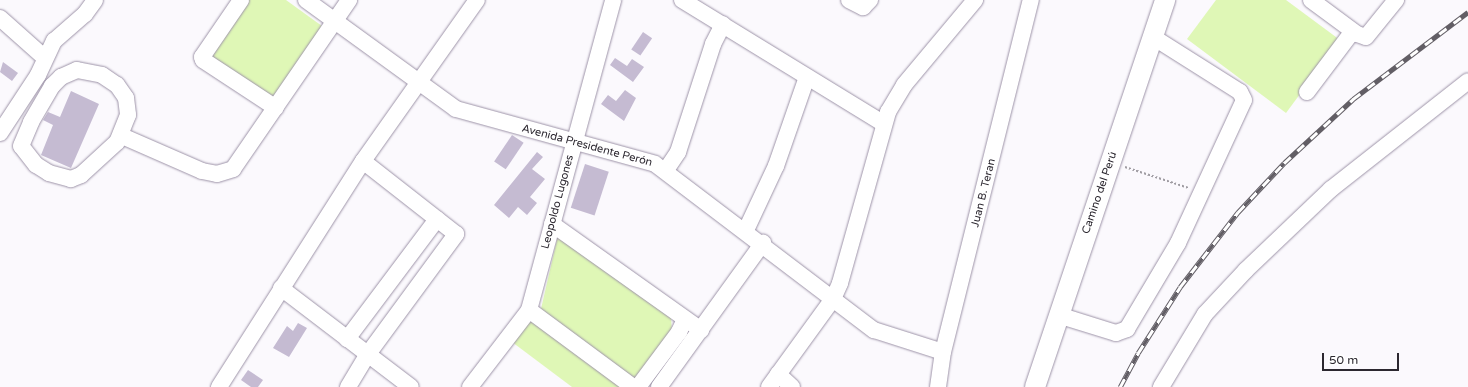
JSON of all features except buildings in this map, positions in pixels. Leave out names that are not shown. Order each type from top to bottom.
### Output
[{"type":"main road","name":"Camino del Perú","points":[[1035,387],[1165,0]]},
{"type":"street","points":[[240,0],[202,57],[203,60],[276,108]]},
{"type":"street","name":"Avenida Presidente Perón","points":[[306,0],[456,109],[472,115],[641,158],[666,170],[746,230],[874,330],[943,352]]},
{"type":"street","points":[[122,136],[202,171],[224,173],[233,169],[349,0]]},
{"type":"street","points":[[219,387],[280,288],[363,161],[477,0]]},
{"type":"street","name":"Leopoldo Lugones","points":[[470,387],[530,310],[574,141],[613,0]]},
{"type":"street","points":[[682,0],[884,124]]},
{"type":"street","points":[[849,0],[863,7],[870,0]]},
{"type":"street","points":[[769,387],[833,299],[840,283],[884,124],[904,85],[975,0]]},
{"type":"street","name":"Juan B. Teran","points":[[938,387],[943,352],[1031,0]]},
{"type":"street","points":[[1311,0],[1360,34]]},
{"type":"street","points":[[1307,92],[1360,34],[1396,0]]},
{"type":"street","points":[[0,133],[38,75],[44,57],[54,42],[87,3]]},
{"type":"street","points":[[0,18],[44,57]]},
{"type":"street","points":[[666,170],[678,152],[713,44],[723,24]]},
{"type":"street","points":[[1058,315],[1123,333],[1178,243],[1244,100],[1240,92],[1153,37]]},
{"type":"street","points":[[77,70],[102,75],[117,85],[126,98],[128,115],[122,136],[81,175],[71,179],[49,173],[36,165],[21,146],[31,122],[52,86],[62,77],[77,70]]},
{"type":"street","points":[[746,230],[776,166],[807,77]]},
{"type":"street","points":[[1161,387],[1206,314],[1246,270],[1331,189],[1468,81]]},
{"type":"street","points":[[348,387],[368,354],[456,234],[363,161]]},
{"type":"street","points":[[347,339],[437,219]]},
{"type":"street","points":[[552,224],[701,330]]},
{"type":"street","points":[[659,387],[763,244]]},
{"type":"street","points":[[280,288],[411,387]]},
{"type":"street","points":[[530,310],[633,387]]},
{"type":"street","points":[[638,387],[679,332],[685,319]]},
{"type":"street","points":[[778,374],[792,387]]},
{"type":"path","points":[[1111,163],[1202,192]]},
{"type":"green space","points":[[248,0],[286,0],[322,26],[274,98],[210,57]]},
{"type":"green space","points":[[1216,0],[1286,0],[1340,40],[1286,113],[1187,39]]},
{"type":"green space","points":[[558,235],[671,317],[672,333],[636,382],[541,309]]},
{"type":"green space","points":[[531,318],[623,387],[572,387],[512,342]]},
{"type":"railway","points":[[1120,387],[1138,353],[1180,287],[1238,212],[1284,163],[1353,99],[1468,12]]}]
